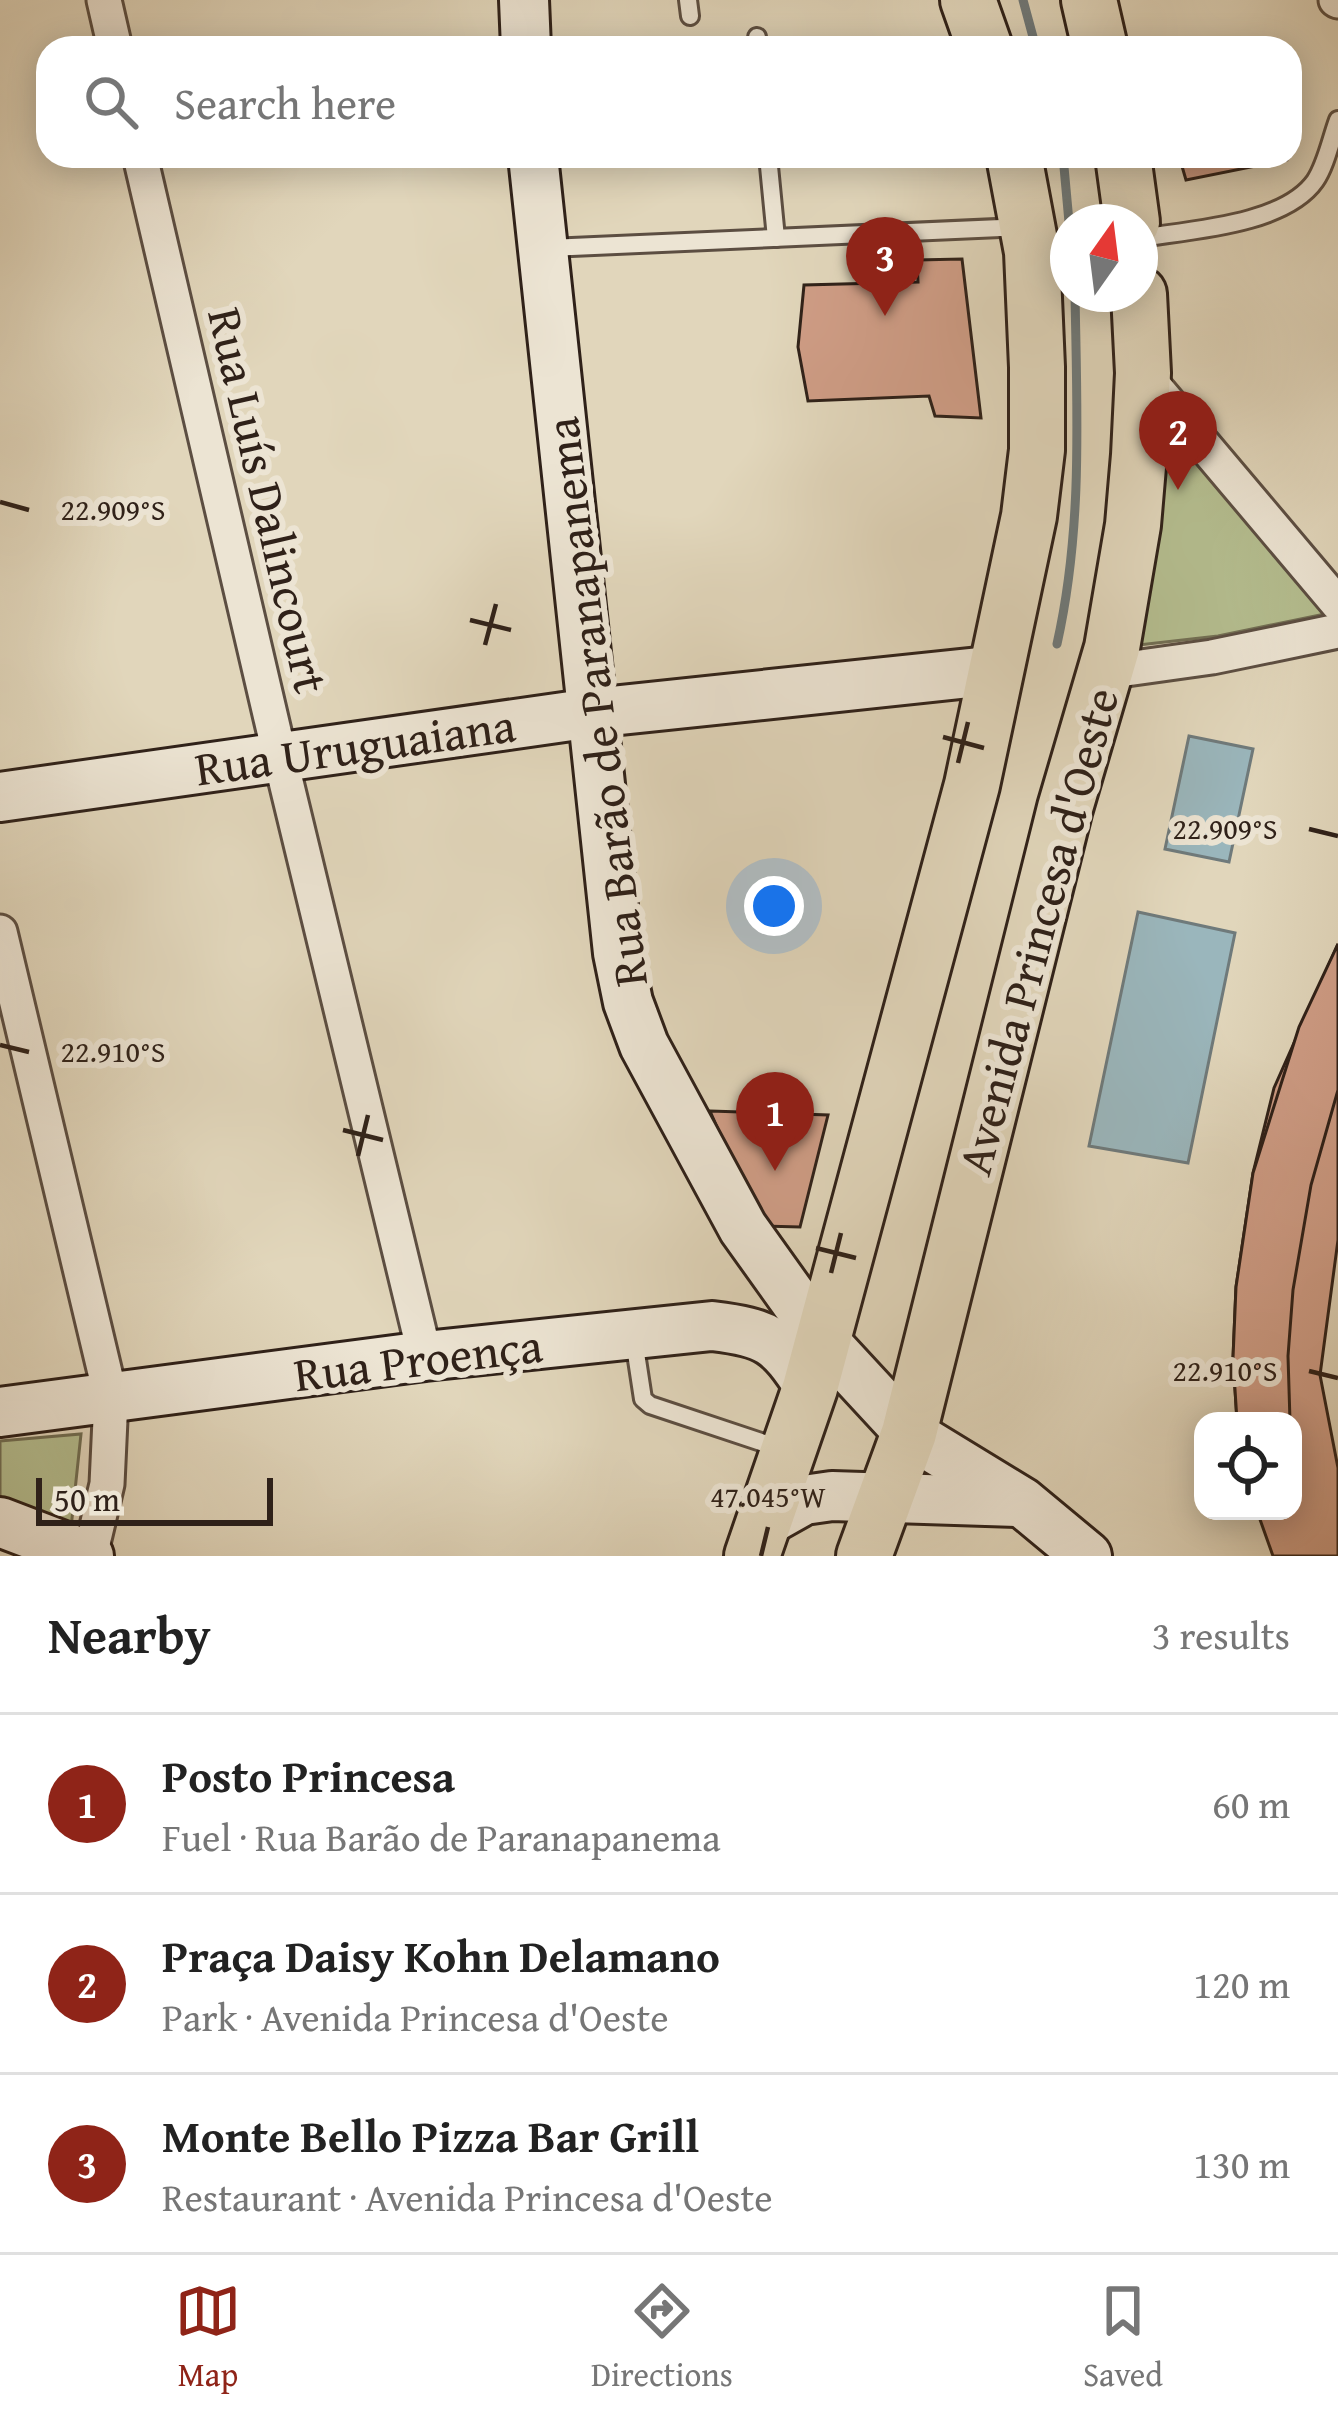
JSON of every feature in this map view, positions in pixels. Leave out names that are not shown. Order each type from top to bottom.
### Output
[{"type":"main road","points":[[524,0],[526,36]]},
{"type":"main road","points":[[968,0],[981,36]]},
{"type":"main road","points":[[1089,0],[1097,36]]},
{"type":"main road","name":"Rua Barão de Paranapanema","points":[[533,168],[617,953],[628,1002],[644,1045],[817,1364]]},
{"type":"main road","name":"Avenida Princesa d'Oeste","points":[[758,1540],[817,1364],[972,785],[1029,517],[1037,450],[1036,344],[1028,226],[1016,168]]},
{"type":"main road","points":[[1125,168],[1130,204]]},
{"type":"main road","name":"Avenida Princesa d'Oeste","points":[[864,1556],[909,1433],[1065,808],[1106,672],[1133,525],[1143,373],[1140,312]]},
{"type":"main road","name":"Rua Uruguaiana","points":[[0,796],[592,713],[998,670]]},
{"type":"main road","points":[[712,1326],[745,1294],[759,1251]]},
{"type":"main road","name":"Rua Proença","points":[[0,1412],[425,1356],[712,1326],[757,1331],[817,1364]]},
{"type":"main road","points":[[817,1364],[909,1433],[1022,1502],[1087,1556]]},
{"type":"main road","points":[[758,1540],[804,1500],[832,1496],[1022,1502]]},
{"type":"main road","points":[[0,1522],[90,1556]]},
{"type":"street","points":[[104,0],[112,36]]},
{"type":"street","name":"Rua Luís Dalincourt","points":[[143,168],[425,1356]]},
{"type":"street","points":[[1143,373],[1338,604]]},
{"type":"street","points":[[1106,672],[1212,657],[1338,631]]},
{"type":"street","points":[[0,932],[111,1398],[107,1484],[90,1556]]},
{"type":"lane","points":[[1158,235],[1230,224],[1280,209],[1317,178],[1338,120]]},
{"type":"lane","points":[[769,168],[776,238]]},
{"type":"lane","points":[[542,249],[1028,226]]},
{"type":"lane","points":[[633,1334],[643,1399],[650,1405],[789,1451]]},
{"type":"green space","points":[[1142,399],[1325,614],[1218,636],[1112,648]]},
{"type":"green space","points":[[81,1434],[71,1528],[0,1502],[0,1441]]},
{"type":"water","points":[[1189,736],[1253,749],[1229,862],[1165,849]]},
{"type":"water","points":[[1138,912],[1235,933],[1188,1163],[1089,1146]]},
{"type":"building","points":[[1182,168],[1246,168],[1186,180]]},
{"type":"building","points":[[962,259],[981,418],[935,416],[929,396],[808,401],[798,347],[804,285],[918,282],[917,260]]},
{"type":"building","points":[[1338,944],[1338,1240],[1320,1375],[1338,1468],[1338,1556],[1273,1556],[1260,1520],[1302,1520],[1302,1412],[1236,1412],[1236,1287],[1253,1173],[1274,1088]]},
{"type":"building","points":[[1338,944],[1338,1090],[1311,1185],[1293,1290],[1290,1412],[1236,1412],[1236,1287],[1253,1173],[1299,1027]]},
{"type":"building","points":[[710,1111],[828,1115],[800,1227],[760,1226]]},
{"type":"waterway","points":[[1023,0],[1033,36]]},
{"type":"waterway","points":[[1064,168],[1067,204]]},
{"type":"waterway","points":[[1057,644],[1075,514],[1075,312]]},
{"type":"place","name":"Monte Bello Pizza Bar Grill","points":[[885,316]]},
{"type":"place","name":"Praça Daisy Kohn Delamano","points":[[1178,490]]},
{"type":"place","name":"Posto Princesa","points":[[775,1171]]}]
